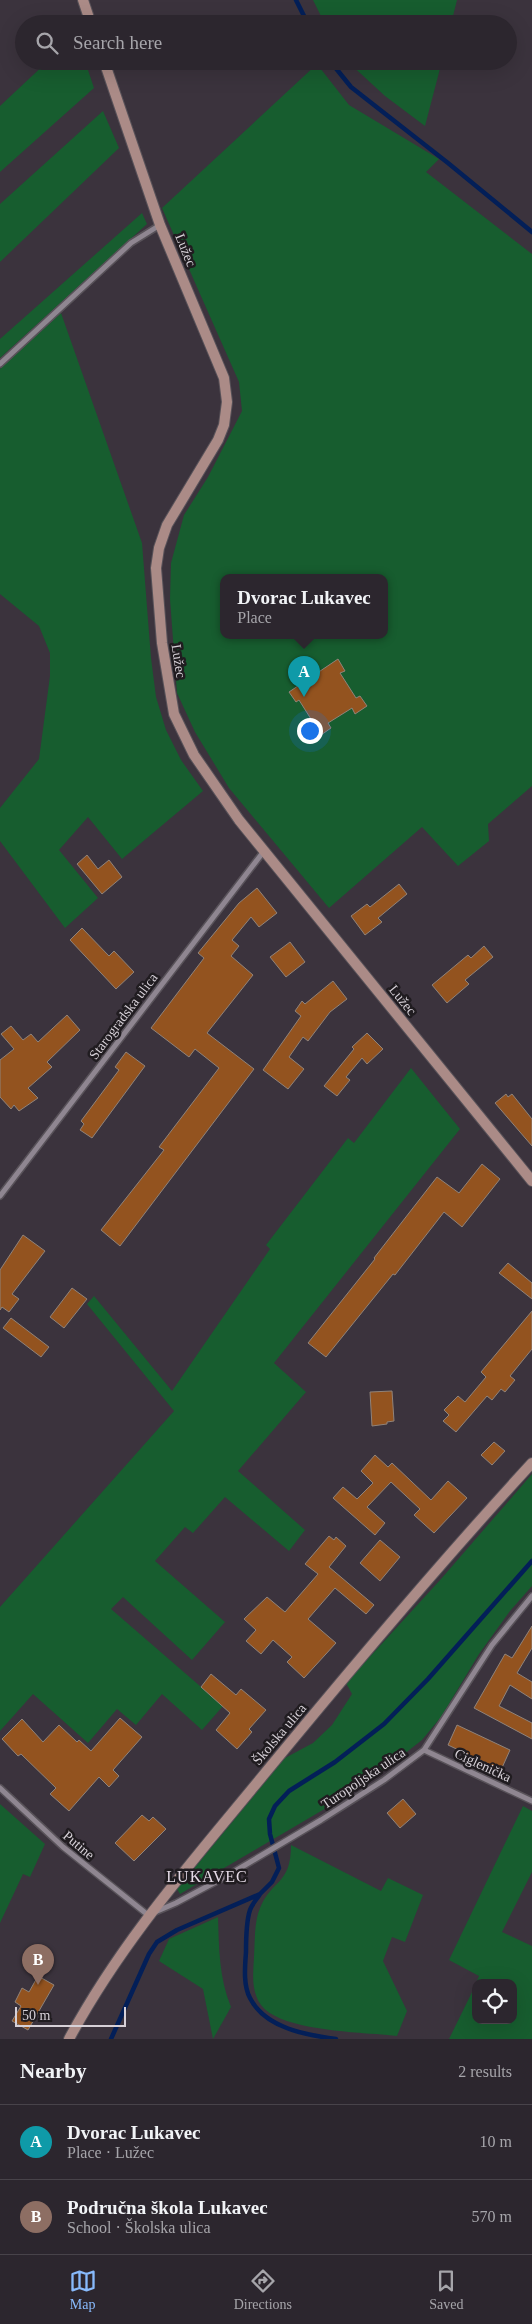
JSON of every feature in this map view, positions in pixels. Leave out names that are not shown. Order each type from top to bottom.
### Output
[{"type":"street","points":[[83,0],[88,15]]},
{"type":"street","name":"Lužec","points":[[107,70],[160,225],[224,378],[227,402],[224,425],[218,440],[167,524],[159,548],[156,568],[156,591],[174,714],[194,755],[264,851],[532,1181]]},
{"type":"street","points":[[0,364],[131,243],[160,225]]},
{"type":"street","name":"Starogradska ulica","points":[[0,1196],[264,851]]},
{"type":"street","name":"Školska ulica","points":[[69,2039],[110,1970],[148,1915],[358,1660],[532,1463]]},
{"type":"street","name":"Turopoljska ulica","points":[[148,1915],[176,1903],[321,1820],[384,1780],[424,1750],[492,1644],[532,1596]]},
{"type":"street","name":"Ciglenička","points":[[424,1750],[532,1801]]},
{"type":"street","name":"Putine","points":[[0,1788],[63,1847],[148,1915]]},
{"type":"green space","points":[[313,0],[457,0],[453,15],[320,15]]},
{"type":"green space","points":[[38,70],[88,70],[94,88],[0,172],[0,106]]},
{"type":"green space","points":[[311,70],[322,70],[349,105],[439,159],[426,172],[532,254],[532,786],[488,824],[489,841],[458,866],[422,827],[329,908],[229,788],[195,732],[177,693],[170,599],[171,563],[184,515],[208,477],[242,411],[239,382],[162,208]]},
{"type":"green space","points":[[357,70],[440,70],[425,126],[385,96]]},
{"type":"green space","points":[[103,111],[119,148],[0,262],[0,204]]},
{"type":"green space","points":[[142,213],[147,224],[0,358],[0,339]]},
{"type":"green space","points":[[61,313],[142,543],[156,697],[166,730],[181,760],[203,791],[122,859],[88,817],[59,850],[98,898],[65,928],[0,841],[0,808],[39,759],[50,676],[50,653],[39,626],[0,594],[0,369]]},
{"type":"green space","points":[[411,1068],[460,1129],[274,1363],[306,1392],[238,1471],[305,1530],[289,1551],[225,1497],[193,1533],[185,1527],[155,1561],[225,1622],[192,1660],[123,1597],[111,1609],[223,1706],[202,1730],[162,1694],[136,1725],[117,1709],[88,1743],[33,1694],[0,1731],[0,1607],[174,1411],[87,1304],[94,1296],[172,1391],[270,1249],[266,1245],[348,1138],[354,1143]]},
{"type":"green space","points":[[532,1474],[532,1586],[510,1611],[479,1654],[441,1717],[422,1740],[385,1769],[333,1804],[180,1894],[177,1889],[285,1758],[313,1743],[332,1725],[352,1694],[346,1683],[441,1579]]},
{"type":"green space","points":[[0,1804],[45,1844],[30,1877],[23,1874],[0,1923]]},
{"type":"green space","points":[[523,1806],[532,1811],[532,1872],[502,1932],[532,1946],[532,2039],[449,2039],[472,1992],[472,2024],[517,2024],[517,1979],[478,1979],[479,1976],[449,1960]]},
{"type":"green space","points":[[291,1845],[381,1891],[388,1878],[423,1895],[405,1942],[392,1937],[383,1961],[407,2011],[397,2036],[345,2032],[304,2026],[271,2014],[258,2000],[253,1976],[257,1919],[265,1899],[288,1868]]},
{"type":"green space","points":[[218,1917],[222,1974],[231,2007],[213,2039],[203,1989],[159,1961],[169,1939]]},
{"type":"building","points":[[338,659],[345,671],[340,673],[356,698],[360,696],[367,706],[355,714],[352,708],[328,723],[331,728],[321,735],[299,700],[296,702],[289,692]]},
{"type":"building","points":[[87,855],[98,869],[109,860],[122,877],[102,894],[77,864]]},
{"type":"building","points":[[399,884],[407,894],[378,918],[382,922],[365,935],[351,916],[367,904],[370,907]]},
{"type":"building","points":[[257,888],[277,913],[259,927],[251,917],[232,940],[239,946],[231,956],[253,975],[207,1033],[254,1069],[120,1246],[101,1230],[164,1150],[159,1147],[219,1068],[195,1049],[189,1057],[151,1028],[204,958],[198,953],[239,903]]},
{"type":"building","points":[[82,928],[109,956],[114,951],[134,972],[116,989],[70,940]]},
{"type":"building","points":[[290,942],[305,962],[286,977],[270,957]]},
{"type":"building","points":[[484,946],[493,957],[465,980],[469,984],[447,1003],[432,985],[468,955],[471,958]]},
{"type":"building","points":[[333,981],[347,999],[330,1012],[308,1041],[303,1037],[289,1057],[304,1069],[288,1089],[263,1070],[301,1016],[295,1011],[302,1001],[305,1004]]},
{"type":"building","points":[[67,1015],[80,1030],[47,1062],[52,1067],[28,1088],[38,1098],[19,1111],[14,1105],[11,1109],[0,1097],[0,1060],[14,1049],[1,1034],[11,1026],[23,1040],[31,1034],[38,1042]]},
{"type":"building","points":[[367,1033],[383,1049],[367,1064],[362,1058],[346,1077],[350,1080],[337,1096],[324,1086],[354,1049],[352,1047]]},
{"type":"building","points":[[126,1052],[145,1066],[92,1138],[80,1130],[84,1124],[81,1121],[119,1070],[115,1067]]},
{"type":"building","points":[[506,1094],[508,1097],[512,1094],[532,1119],[532,1146],[495,1103]]},
{"type":"building","points":[[482,1164],[500,1179],[462,1227],[444,1212],[395,1275],[393,1274],[326,1357],[308,1343],[437,1177],[459,1193]]},
{"type":"building","points":[[23,1235],[45,1251],[12,1294],[19,1299],[9,1312],[2,1307],[0,1310],[0,1270]]},
{"type":"building","points":[[508,1263],[532,1283],[532,1299],[499,1273]]},
{"type":"building","points":[[72,1288],[87,1299],[64,1328],[50,1317]]},
{"type":"building","points":[[532,1311],[532,1349],[510,1376],[515,1380],[505,1392],[501,1389],[492,1400],[487,1396],[456,1432],[443,1421],[449,1415],[444,1410],[458,1396],[465,1402],[486,1377],[481,1372]]},
{"type":"building","points":[[11,1318],[49,1347],[41,1357],[3,1328]]},
{"type":"building","points":[[392,1391],[394,1421],[372,1426],[370,1392]]},
{"type":"building","points":[[494,1442],[505,1451],[492,1465],[481,1455]]},
{"type":"building","points":[[375,1455],[388,1467],[392,1463],[431,1500],[448,1481],[467,1498],[434,1533],[414,1515],[420,1509],[391,1482],[367,1507],[385,1523],[375,1535],[333,1498],[343,1487],[357,1499],[373,1483],[361,1471]]},
{"type":"building","points":[[329,1536],[334,1540],[336,1537],[346,1546],[329,1567],[374,1605],[366,1614],[335,1588],[308,1619],[336,1643],[304,1678],[287,1662],[292,1657],[273,1640],[261,1654],[246,1641],[256,1630],[244,1619],[267,1597],[285,1612],[318,1574],[305,1564]]},
{"type":"building","points":[[380,1540],[400,1557],[380,1581],[360,1563]]},
{"type":"building","points":[[532,1626],[532,1648],[517,1673],[532,1682],[532,1699],[510,1685],[499,1706],[532,1723],[532,1739],[474,1708],[505,1654],[512,1658]]},
{"type":"building","points":[[211,1674],[236,1695],[241,1689],[266,1710],[249,1729],[252,1732],[237,1749],[216,1730],[230,1713],[201,1687]]},
{"type":"building","points":[[120,1718],[142,1737],[113,1770],[119,1776],[109,1787],[99,1777],[69,1811],[50,1794],[56,1788],[21,1754],[18,1756],[2,1739],[22,1719],[43,1742],[59,1725],[77,1742],[79,1740],[91,1751]]},
{"type":"building","points":[[457,1725],[510,1750],[501,1770],[448,1745]]},
{"type":"building","points":[[403,1799],[416,1814],[400,1828],[387,1813]]},
{"type":"building","points":[[142,1815],[149,1821],[153,1817],[166,1829],[134,1861],[115,1843]]},
{"type":"building","points":[[38,1976],[54,1985],[28,2030],[12,2021],[21,2006],[15,2002],[22,1988],[29,1992]]},
{"type":"waterway","points":[[296,0],[304,15]]},
{"type":"waterway","points":[[337,70],[351,87],[532,232]]},
{"type":"waterway","points":[[111,2039],[149,1954],[157,1942],[177,1930],[260,1894],[272,1882],[279,1868],[270,1834],[269,1819],[275,1806],[289,1791],[335,1762],[384,1724],[428,1679],[532,1561]]},
{"type":"waterway","points":[[260,1894],[251,1908],[247,1925],[245,1975],[246,1987],[250,1998],[257,2008],[276,2023],[300,2032],[336,2039]]},
{"type":"place","name":"Dvorac Lukavec","points":[[304,697]]},
{"type":"place","name":"Područna škola Lukavec","points":[[38,1985]]},
{"type":"district","name":"LUKAVEC","points":[[207,1876]]}]
